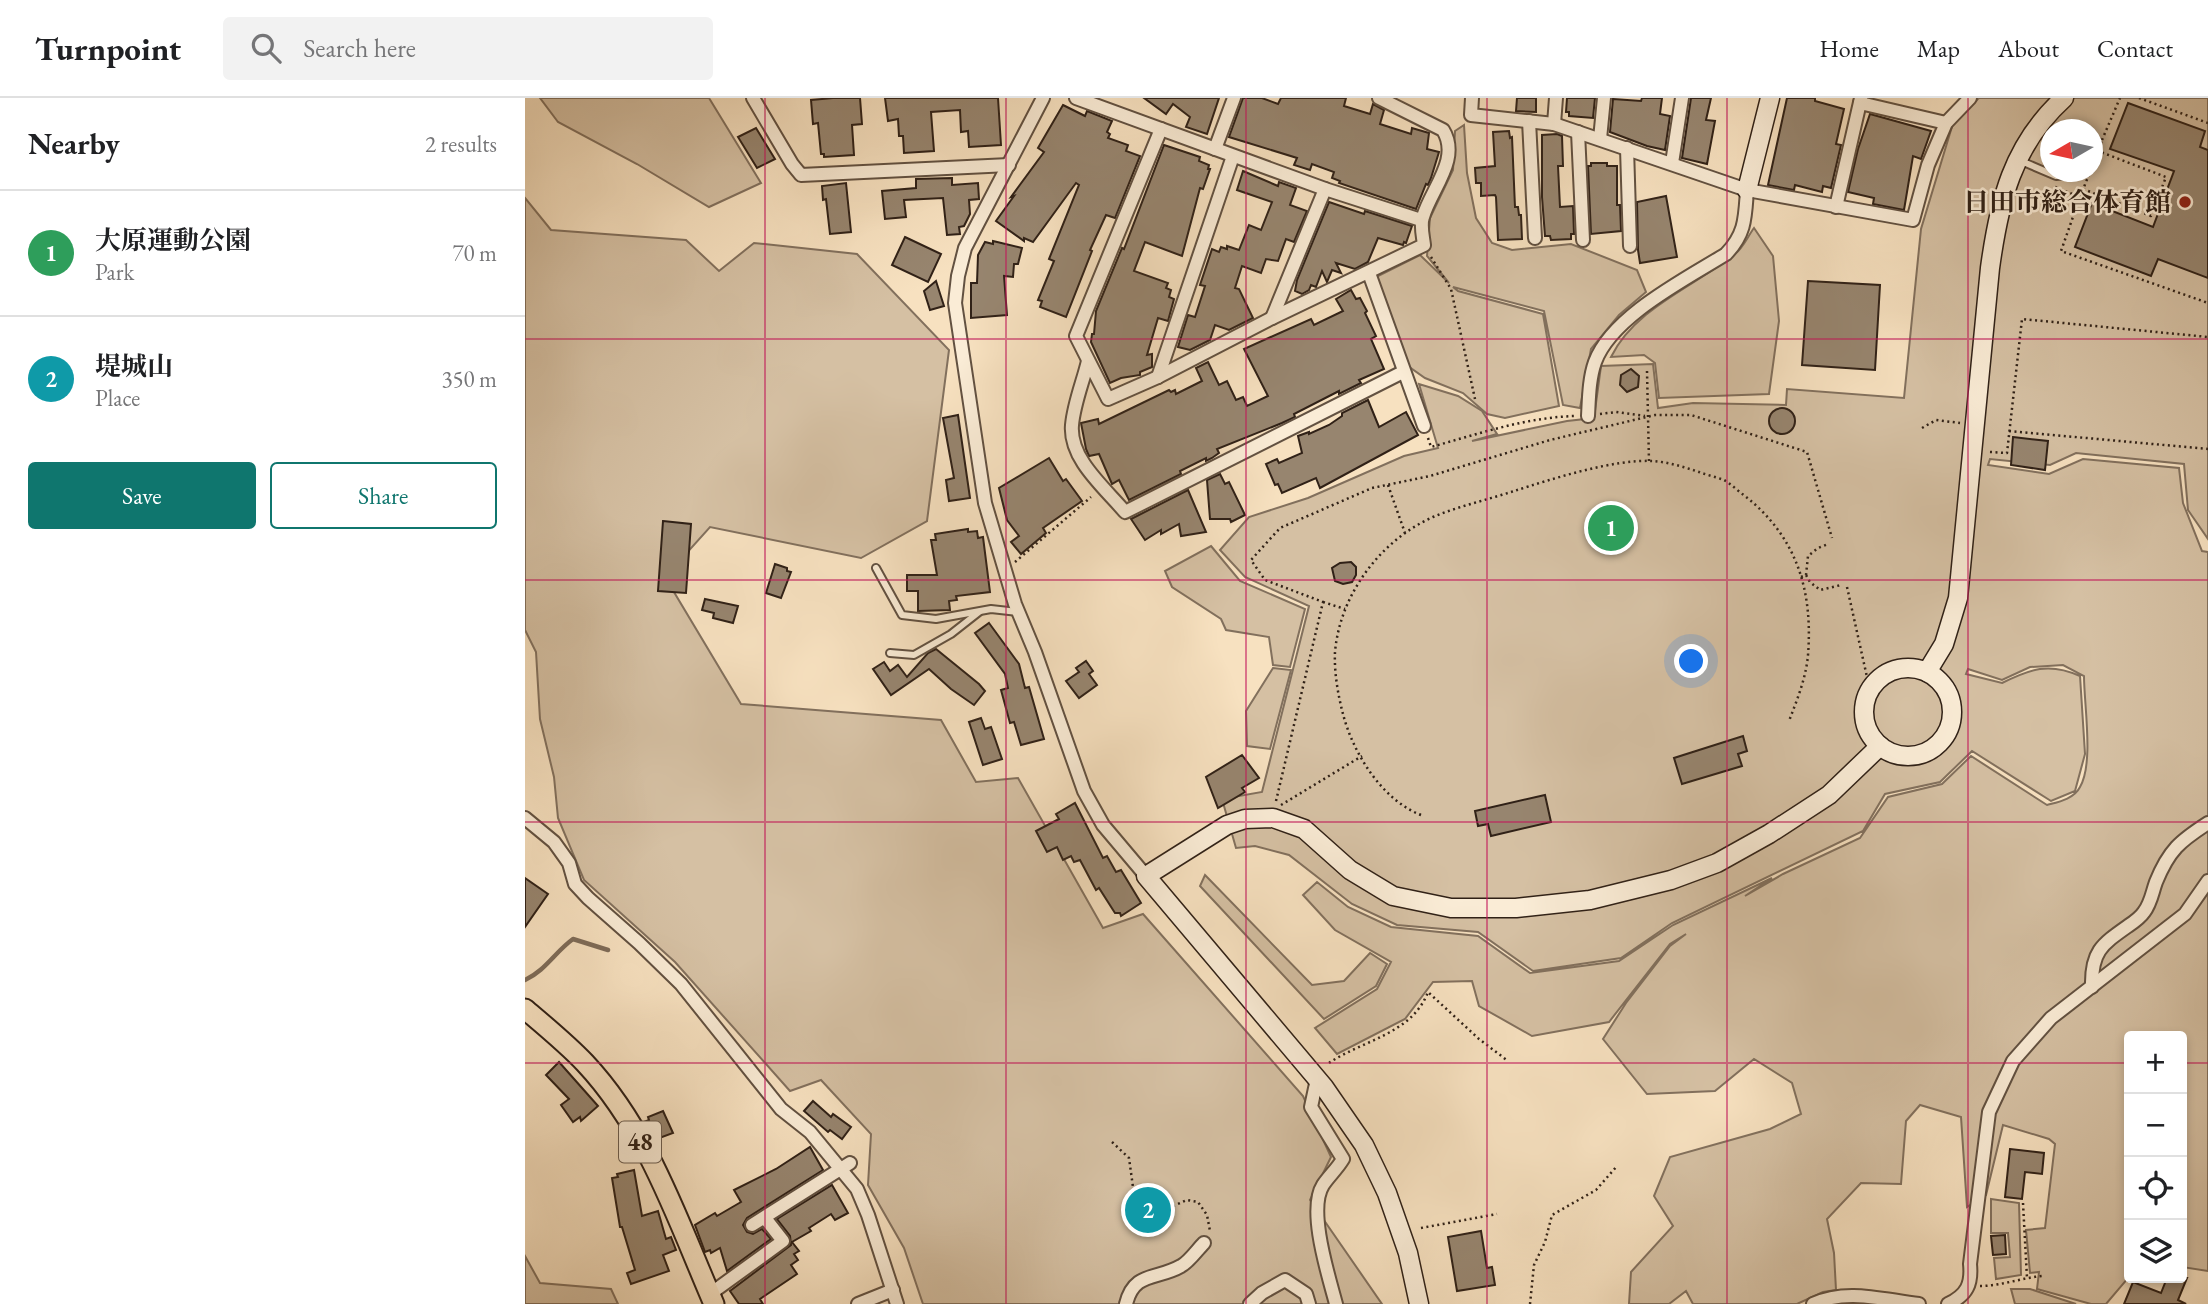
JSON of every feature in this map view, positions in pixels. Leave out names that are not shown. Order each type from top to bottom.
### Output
[{"type":"main road","name":"48","points":[[525,1009],[586,1064],[618,1106],[646,1151],[668,1196],[712,1299]]},
{"type":"street","points":[[753,98],[801,175],[1009,165]]},
{"type":"street","points":[[1043,98],[965,248],[955,303],[985,503],[1018,611],[1084,791],[1103,825],[1317,1079],[1364,1145],[1387,1193],[1408,1253],[1419,1304]]},
{"type":"street","points":[[1076,98],[1325,189],[1421,220]]},
{"type":"street","points":[[1215,149],[1234,98]]},
{"type":"street","points":[[1161,129],[1076,336],[1108,399],[1159,377],[1272,318],[1424,245],[1421,220],[1446,165],[1449,139],[1443,130],[1379,98]]},
{"type":"street","points":[[1472,98],[1471,115],[1554,124],[1747,190],[1913,220],[1928,165],[1946,123],[1970,98]]},
{"type":"street","points":[[1554,124],[1556,98]]},
{"type":"street","points":[[1600,139],[1604,98]]},
{"type":"street","points":[[1672,163],[1682,98]]},
{"type":"street","points":[[1588,415],[1596,361],[1612,335],[1630,316],[1726,254],[1738,241],[1745,218],[1747,190],[1770,98]]},
{"type":"street","points":[[2048,119],[2048,112],[2064,98]]},
{"type":"street","points":[[1836,207],[1860,100],[1946,123]]},
{"type":"street","points":[[1529,121],[1535,238]]},
{"type":"street","points":[[1578,132],[1583,240]]},
{"type":"street","points":[[1927,672],[1944,644],[1958,598],[1997,216],[2009,177],[2018,159],[2040,135]]},
{"type":"street","points":[[1627,148],[1630,246]]},
{"type":"street","points":[[1159,377],[1233,156]]},
{"type":"street","points":[[1272,318],[1325,189]]},
{"type":"street","points":[[1369,273],[1424,426]]},
{"type":"street","points":[[1088,361],[1072,428],[1074,444],[1081,459],[1125,512],[1403,372]]},
{"type":"street","points":[[1913,668],[1927,672],[1940,681],[1948,694],[1952,709],[1951,724],[1944,738],[1919,755],[1904,756],[1889,752],[1880,746],[1868,730],[1864,716],[1866,700],[1872,686],[1883,675],[1897,669],[1913,668]]},
{"type":"street","points":[[1146,876],[1227,825],[1245,819],[1273,818],[1304,829],[1350,870],[1393,896],[1451,908],[1516,908],[1590,900],[1671,880],[1717,863],[1769,834],[1829,795],[1880,746]]},
{"type":"street","points":[[525,818],[554,842],[569,863],[575,884],[588,898],[681,984],[781,1109],[810,1132],[846,1167],[857,1189],[897,1304]]},
{"type":"street","points":[[2092,987],[2091,966],[2098,953],[2110,939],[2142,916],[2163,865],[2176,845],[2208,823]]},
{"type":"street","points":[[1948,1304],[1962,1297],[1972,1280],[1970,1264],[1989,1112],[2013,1060],[2051,1018],[2185,914],[2208,881]]},
{"type":"street","points":[[1317,1079],[1311,1107],[1343,1160],[1322,1186],[1317,1212],[1323,1254],[1336,1304]]},
{"type":"street","points":[[712,1299],[783,1241],[759,1221],[846,1167]]},
{"type":"street","points":[[1126,1304],[1129,1290],[1147,1276],[1182,1266],[1204,1243]]},
{"type":"street","points":[[1250,1304],[1262,1293],[1285,1280],[1306,1294],[1309,1304]]},
{"type":"street","points":[[858,1304],[893,1290]]},
{"type":"street","points":[[1812,1304],[1828,1297],[1873,1296],[1917,1304]]},
{"type":"lane","points":[[2018,159],[2040,169]]},
{"type":"lane","points":[[876,568],[902,615],[936,619],[991,609],[1018,611]]},
{"type":"lane","points":[[890,653],[914,655],[951,634],[980,611]]},
{"type":"path","points":[[2103,138],[2120,98]]},
{"type":"path","points":[[2139,98],[2208,123]]},
{"type":"path","points":[[2083,189],[2151,216],[2166,177],[2103,152]]},
{"type":"path","points":[[2080,197],[2061,251],[2208,303]]},
{"type":"path","points":[[1424,245],[1451,289],[1475,399]]},
{"type":"path","points":[[1986,452],[2007,453],[2022,319],[2208,337]]},
{"type":"path","points":[[1647,371],[1649,461]]},
{"type":"path","points":[[1616,412],[1649,416],[1691,415],[1807,452],[1832,538]]},
{"type":"path","points":[[1424,426],[1431,447],[1560,416],[1588,415]]},
{"type":"path","points":[[1345,609],[1265,580],[1251,560],[1280,528],[1372,488],[1430,477],[1550,440],[1649,416]]},
{"type":"path","points":[[1922,428],[1935,420],[1963,423]]},
{"type":"path","points":[[2009,431],[2208,449]]},
{"type":"path","points":[[1421,815],[1408,810],[1377,782],[1346,726],[1339,697],[1335,652],[1345,609],[1368,568],[1387,546],[1405,533],[1433,517],[1539,483],[1618,464],[1649,461],[1682,466],[1724,481],[1755,504],[1781,530],[1806,594],[1808,656],[1802,687],[1789,721]]},
{"type":"path","points":[[1388,485],[1405,533]]},
{"type":"path","points":[[1015,562],[1091,497]]},
{"type":"path","points":[[1828,544],[1808,556],[1806,575],[1820,590],[1841,585]]},
{"type":"path","points":[[1801,577],[1806,575]]},
{"type":"path","points":[[1847,587],[1867,677]]},
{"type":"path","points":[[1323,602],[1275,808],[1362,756]]},
{"type":"path","points":[[1329,1063],[1401,1026],[1423,1005],[1429,992],[1479,1039],[1508,1061]]},
{"type":"path","points":[[1112,1142],[1129,1158],[1136,1209],[1150,1216],[1187,1200],[1198,1202],[1207,1215],[1210,1229],[1209,1237],[1204,1243]]},
{"type":"path","points":[[1530,1304],[1534,1265],[1545,1242],[1552,1215],[1597,1190],[1617,1166]]},
{"type":"path","points":[[2023,1203],[2027,1278]]},
{"type":"path","points":[[1421,1227],[1497,1214]]},
{"type":"path","points":[[1969,1286],[1997,1286],[2042,1276]]},
{"type":"shaded area","points":[[540,98],[709,98],[761,183],[709,207],[637,164],[558,122]]},
{"type":"shaded area","points":[[1979,98],[2208,98],[2208,539],[2188,510],[2184,464],[2076,453],[2050,465],[1990,459],[1988,465],[2049,474],[2083,459],[2179,468],[2183,503],[2202,551],[2208,552],[2208,1271],[2187,1268],[2187,1031],[2124,1031],[2124,1283],[2106,1304],[2091,1304],[2037,1289],[2039,1272],[2030,1273],[2026,1230],[2045,1228],[2055,1144],[2049,1139],[2003,1125],[1986,1195],[1967,1207],[1961,1117],[1920,1105],[1906,1121],[1901,1184],[1861,1183],[1827,1219],[1834,1253],[1836,1290],[1823,1292],[1797,1304],[1693,1304],[1686,1291],[1669,1304],[1629,1304],[1631,1272],[1673,1226],[1654,1196],[1670,1157],[1770,1129],[1801,1114],[1792,1083],[1754,1059],[1715,1091],[1647,1094],[1603,1039],[1626,1003],[1670,946],[1686,934],[1670,944],[1609,1022],[1532,1036],[1479,1006],[1472,981],[1433,982],[1405,1019],[1337,1054],[1315,1028],[1377,989],[1391,962],[1335,930],[1303,895],[1317,882],[1348,907],[1391,927],[1478,936],[1530,973],[1619,961],[1673,925],[1772,878],[1745,896],[1783,874],[1860,838],[1888,797],[1942,784],[1971,756],[2047,805],[2070,797],[2080,787],[2087,764],[2084,676],[2063,665],[2030,667],[2002,680],[1968,669],[1966,674],[2002,683],[2031,671],[2049,668],[2080,676],[2085,754],[2075,791],[2051,801],[1972,751],[1940,782],[1885,794],[1863,831],[1672,923],[1621,958],[1533,971],[1478,932],[1397,925],[1352,904],[1289,855],[1255,846],[1236,848],[1222,799],[1262,792],[1309,606],[1245,577],[1220,550],[1249,517],[1308,498],[1404,456],[1438,448],[1419,384],[1458,396],[1482,411],[1497,434],[1472,441],[1594,418],[1601,366],[1653,364],[1658,408],[1693,403],[1786,405],[1787,389],[1904,398],[1921,229],[1954,120]]},
{"type":"shaded area","points":[[1464,125],[1467,173],[1476,218],[1492,243],[1512,250],[1571,244],[1637,270],[1646,292],[1619,315],[1591,349],[1580,408],[1563,405],[1544,311],[1453,287],[1458,291],[1543,314],[1559,406],[1505,418],[1487,414],[1463,393],[1425,378],[1408,366],[1376,277],[1420,255],[1449,283],[1427,256],[1430,218],[1453,170],[1455,131]]},
{"type":"shaded area","points":[[525,198],[551,230],[686,240],[719,271],[754,243],[857,254],[949,350],[927,521],[861,558],[710,527],[665,577],[741,704],[941,720],[976,782],[1018,778],[1103,928],[1143,914],[1303,1096],[1331,1157],[1310,1200],[1382,1304],[923,1304],[904,1248],[868,1185],[871,1134],[821,1080],[790,1091],[675,962],[584,880],[558,818],[554,777],[540,719],[536,652],[525,630]]},
{"type":"shaded area","points":[[1754,228],[1773,256],[1779,321],[1769,394],[1659,398],[1655,363],[1644,355],[1611,357],[1635,325],[1735,254]]},
{"type":"shaded area","points":[[1211,546],[1240,581],[1305,609],[1290,667],[1273,665],[1269,637],[1226,630],[1221,619],[1172,587],[1165,571]]},
{"type":"shaded area","points":[[1273,668],[1291,670],[1270,749],[1247,746],[1246,711]]},
{"type":"shaded area","points":[[1205,875],[1312,985],[1344,981],[1370,953],[1387,964],[1376,986],[1324,1019],[1200,886]]},
{"type":"shaded area","points":[[1991,1199],[2019,1203],[2021,1275],[1996,1279],[1994,1258],[2010,1257],[2008,1233],[1991,1233]]},
{"type":"shaded area","points":[[525,1256],[540,1283],[611,1289],[618,1304],[525,1304]]},
{"type":"shaded area","points":[[2011,1289],[2030,1289],[2076,1304],[2015,1304]]},
{"type":"building","points":[[860,98],[862,124],[852,125],[854,155],[824,157],[824,154],[821,154],[818,123],[813,124],[811,100]]},
{"type":"building","points":[[885,98],[998,98],[1001,145],[969,147],[968,131],[961,132],[960,110],[931,112],[934,151],[904,153],[898,119],[888,121]]},
{"type":"building","points":[[1144,98],[1219,98],[1207,134],[1186,127],[1190,117],[1173,104],[1166,114]]},
{"type":"building","points":[[1243,98],[1262,98],[1278,104],[1281,98],[1346,98],[1344,106],[1370,114],[1373,104],[1384,110],[1380,124],[1411,134],[1412,128],[1429,133],[1427,149],[1439,152],[1431,178],[1416,209],[1339,183],[1340,181],[1332,178],[1334,172],[1312,164],[1310,170],[1294,165],[1297,158],[1229,137]]},
{"type":"building","points":[[1517,98],[1536,98],[1536,112],[1516,111]]},
{"type":"building","points":[[1567,98],[1595,98],[1593,118],[1569,116],[1569,112],[1566,112]]},
{"type":"building","points":[[1642,98],[1662,98],[1660,114],[1670,116],[1665,150],[1610,132],[1613,99],[1641,101]]},
{"type":"building","points":[[1691,98],[1711,98],[1706,120],[1715,121],[1707,164],[1682,158]]},
{"type":"building","points":[[1787,98],[1815,98],[1815,101],[1844,109],[1836,144],[1841,145],[1831,188],[1823,186],[1822,192],[1795,185],[1794,190],[1768,185]]},
{"type":"building","points":[[2128,103],[2205,131],[2200,147],[2208,150],[2208,278],[2158,259],[2151,276],[2075,247],[2092,203],[2153,227],[2174,171],[2110,149]]},
{"type":"building","points":[[1063,105],[1085,116],[1087,111],[1112,121],[1107,132],[1110,134],[1108,138],[1128,145],[1126,151],[1140,156],[1115,218],[1106,215],[1090,250],[1092,251],[1066,317],[1040,307],[1042,301],[1038,300],[1054,261],[1049,259],[1079,185],[1076,183],[1033,242],[1024,238],[1024,241],[996,221],[1044,152],[1038,148]]},
{"type":"building","points":[[1870,114],[1931,131],[1921,159],[1913,156],[1904,210],[1873,204],[1874,198],[1848,192]]},
{"type":"building","points":[[756,128],[775,159],[757,168],[738,137]]},
{"type":"building","points":[[1509,131],[1510,138],[1512,137],[1515,207],[1518,207],[1521,215],[1522,239],[1498,240],[1496,197],[1481,196],[1481,183],[1476,183],[1475,168],[1495,166],[1493,132]]},
{"type":"building","points":[[1542,135],[1562,136],[1563,166],[1558,166],[1560,207],[1573,206],[1574,234],[1571,234],[1571,239],[1551,240],[1550,236],[1545,236]]},
{"type":"building","points":[[1164,145],[1200,157],[1199,161],[1209,165],[1210,169],[1203,189],[1200,188],[1182,256],[1145,242],[1134,271],[1168,283],[1166,288],[1171,290],[1169,297],[1174,299],[1168,321],[1158,318],[1147,355],[1152,354],[1152,367],[1140,372],[1140,375],[1110,383],[1091,342],[1096,311],[1122,248],[1124,249]]},
{"type":"building","points":[[1591,163],[1617,166],[1617,205],[1620,205],[1621,231],[1591,234],[1588,166],[1591,166]]},
{"type":"building","points":[[1243,171],[1278,186],[1279,182],[1296,188],[1290,205],[1307,211],[1294,242],[1286,239],[1278,261],[1266,259],[1261,273],[1242,266],[1235,288],[1239,289],[1253,318],[1229,330],[1215,325],[1210,340],[1190,350],[1178,347],[1188,315],[1195,317],[1205,286],[1200,285],[1212,249],[1219,252],[1221,247],[1227,249],[1227,246],[1239,250],[1249,225],[1261,230],[1272,202],[1237,190]]},
{"type":"building","points":[[952,178],[952,185],[978,183],[979,199],[969,200],[970,214],[964,226],[959,227],[960,234],[947,235],[943,198],[904,200],[906,217],[885,219],[882,191],[916,188],[916,179]]},
{"type":"building","points":[[846,183],[851,232],[830,234],[822,186]]},
{"type":"building","points":[[1666,196],[1677,257],[1640,263],[1637,202]]},
{"type":"building","points":[[1329,202],[1412,226],[1403,245],[1378,238],[1368,262],[1355,269],[1336,263],[1341,273],[1332,270],[1327,282],[1322,271],[1316,287],[1311,285],[1309,290],[1302,294],[1295,291],[1297,280]]},
{"type":"building","points":[[905,237],[941,254],[928,282],[892,265]]},
{"type":"building","points":[[993,241],[1022,248],[1018,264],[1014,264],[1013,277],[1004,276],[1007,315],[971,318],[971,283],[977,283],[978,255],[985,242],[993,244]]},
{"type":"building","points":[[936,281],[944,306],[930,310],[924,291]]},
{"type":"building","points":[[1808,281],[1880,285],[1875,370],[1802,365]]},
{"type":"building","points":[[1351,290],[1356,299],[1360,298],[1367,311],[1365,313],[1376,336],[1371,339],[1384,369],[1359,380],[1361,383],[1339,394],[1339,391],[1294,414],[1295,417],[1217,449],[1219,453],[1212,458],[1206,461],[1206,458],[1180,471],[1181,474],[1129,500],[1119,480],[1112,484],[1099,454],[1089,456],[1081,423],[1098,419],[1099,424],[1169,390],[1175,390],[1176,394],[1202,381],[1196,368],[1208,362],[1219,385],[1227,381],[1236,400],[1243,397],[1247,406],[1268,396],[1244,349],[1311,319],[1314,325],[1343,311],[1336,299]]},
{"type":"building","points":[[1631,369],[1639,376],[1638,387],[1627,392],[1620,385],[1621,375]]},
{"type":"building","points":[[1368,400],[1379,427],[1406,412],[1418,435],[1320,488],[1316,478],[1282,493],[1278,484],[1275,485],[1266,464],[1277,459],[1279,463],[1302,453],[1298,436],[1329,425],[1342,416],[1342,413]]},
{"type":"building","points":[[1782,408],[1792,411],[1795,421],[1792,431],[1782,434],[1772,431],[1769,421],[1772,411]]},
{"type":"building","points":[[958,415],[970,498],[949,501],[946,480],[954,478],[943,418]]},
{"type":"building","points":[[2013,437],[2048,441],[2045,470],[2011,465]]},
{"type":"building","points":[[1049,458],[1063,481],[1066,479],[1082,501],[1043,528],[1046,533],[1021,554],[1011,542],[1019,536],[1007,520],[999,488]]},
{"type":"building","points":[[1220,474],[1225,484],[1229,482],[1245,515],[1231,522],[1230,519],[1210,519],[1207,480]]},
{"type":"building","points":[[1188,490],[1206,532],[1181,536],[1179,524],[1161,534],[1161,530],[1145,540],[1131,519]]},
{"type":"building","points":[[663,521],[691,524],[686,593],[658,591]]},
{"type":"building","points":[[968,529],[968,532],[977,531],[978,538],[983,537],[990,592],[956,596],[957,600],[949,601],[950,610],[918,611],[918,591],[907,591],[907,575],[937,575],[931,540],[936,540],[935,534]]},
{"type":"building","points":[[1351,562],[1356,567],[1352,582],[1343,584],[1335,581],[1332,568],[1340,563]]},
{"type":"building","points":[[775,564],[791,572],[781,598],[766,593]]},
{"type":"building","points":[[705,599],[738,606],[733,623],[713,618],[714,613],[702,610]]},
{"type":"building","points":[[989,623],[1019,664],[1025,688],[1029,687],[1044,739],[1021,745],[1014,722],[1010,723],[1001,690],[1008,688],[1005,674],[975,633]]},
{"type":"building","points":[[936,649],[985,691],[974,705],[929,669],[891,695],[873,669],[884,662],[890,671],[898,665],[907,677],[928,653]]},
{"type":"building","points":[[1086,661],[1093,671],[1089,674],[1097,685],[1079,698],[1066,681],[1079,672],[1076,668]]},
{"type":"building","points":[[981,718],[985,729],[991,727],[1002,759],[983,765],[969,722]]},
{"type":"building","points":[[1743,736],[1747,751],[1738,754],[1742,766],[1682,784],[1674,758]]},
{"type":"building","points":[[1242,755],[1259,778],[1242,788],[1245,792],[1218,808],[1206,777]]},
{"type":"building","points":[[1545,795],[1551,822],[1491,836],[1488,824],[1478,826],[1475,811]]},
{"type":"building","points":[[1075,803],[1103,858],[1107,856],[1116,872],[1121,870],[1141,903],[1121,916],[1120,913],[1115,913],[1099,888],[1096,890],[1080,860],[1074,862],[1071,856],[1063,860],[1057,847],[1047,852],[1036,831],[1059,819],[1056,814]]},
{"type":"building","points":[[525,878],[548,894],[525,927]]},
{"type":"building","points":[[559,1062],[598,1106],[581,1121],[580,1117],[573,1122],[561,1105],[569,1099],[546,1075]]},
{"type":"building","points":[[813,1101],[831,1117],[833,1114],[851,1127],[842,1139],[830,1130],[828,1132],[804,1111]]},
{"type":"building","points":[[663,1111],[673,1133],[654,1140],[644,1122],[649,1120],[648,1117]]},
{"type":"building","points":[[810,1147],[823,1170],[747,1218],[743,1225],[747,1232],[753,1234],[762,1229],[771,1239],[727,1271],[720,1248],[711,1253],[710,1250],[705,1252],[695,1225],[741,1202],[734,1190],[776,1169]]},
{"type":"building","points":[[2010,1149],[2044,1153],[2042,1174],[2025,1172],[2022,1199],[2005,1197]]},
{"type":"building","points":[[634,1170],[642,1216],[658,1211],[666,1239],[671,1237],[676,1250],[663,1255],[669,1271],[631,1284],[627,1273],[635,1270],[620,1227],[612,1178]]},
{"type":"building","points":[[832,1185],[848,1213],[835,1220],[831,1214],[809,1228],[811,1231],[792,1242],[799,1251],[794,1254],[798,1260],[791,1265],[797,1274],[760,1299],[763,1304],[739,1304],[730,1291],[791,1245],[790,1236],[777,1219]]},
{"type":"building","points":[[1481,1231],[1487,1268],[1492,1267],[1495,1285],[1457,1291],[1448,1237]]},
{"type":"building","points":[[2005,1235],[2006,1254],[1993,1255],[1991,1236]]},
{"type":"building","points":[[2133,1283],[2161,1293],[2165,1283],[2185,1283],[2178,1300],[2186,1304],[2124,1304]]},
{"type":"waterway","points":[[525,980],[539,971],[573,939],[608,950]]},
{"type":"place","name":"日田市総合体育館","points":[[2185,202]]},
{"type":"place","name":"大原運動公園","points":[[1611,528]]},
{"type":"place","name":"堤城山","points":[[1148,1210]]}]
